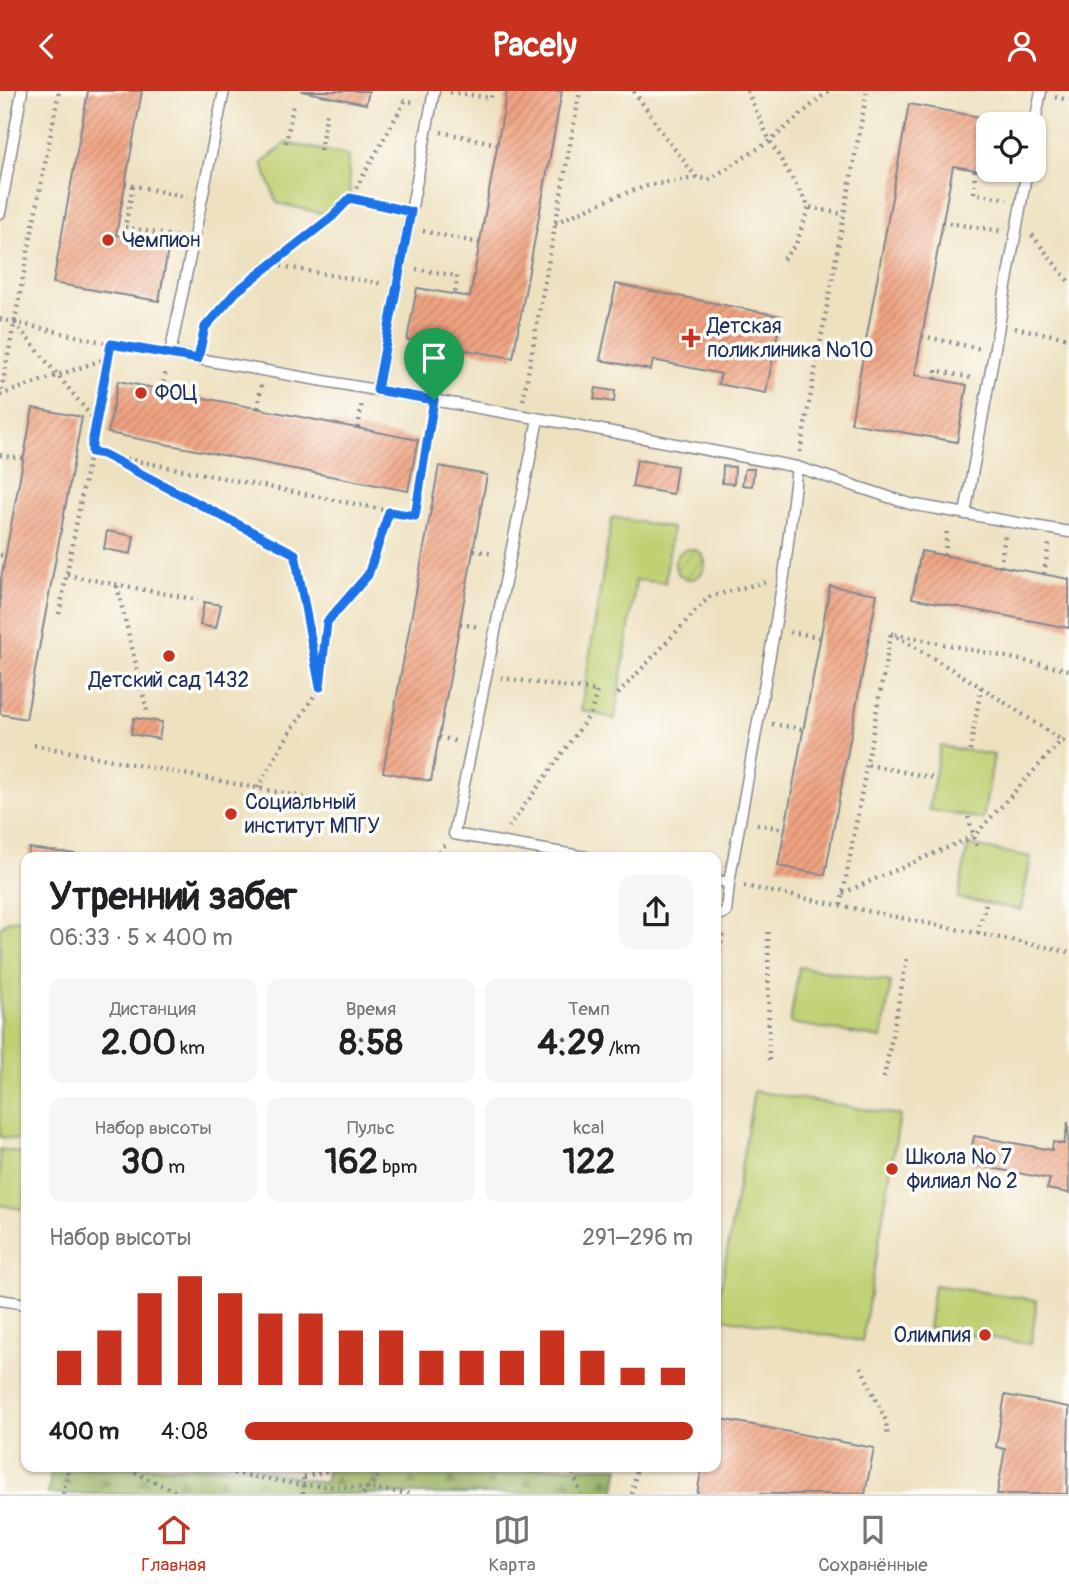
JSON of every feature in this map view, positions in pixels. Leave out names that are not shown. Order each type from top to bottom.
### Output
[{"type":"lane","points":[[0,213],[22,91]]},
{"type":"lane","points":[[223,91],[170,354],[797,467],[910,504],[948,513],[1069,532]]},
{"type":"lane","points":[[377,390],[434,91]]},
{"type":"lane","points":[[1037,112],[1041,91]]},
{"type":"lane","points":[[965,515],[1025,182]]},
{"type":"lane","points":[[538,419],[454,834],[557,852]]},
{"type":"lane","points":[[721,914],[775,629],[797,467]]},
{"type":"lane","points":[[721,881],[729,883]]},
{"type":"lane","points":[[0,1300],[21,1303]]},
{"type":"path","points":[[0,396],[60,91]]},
{"type":"path","points":[[446,91],[491,98],[492,91]]},
{"type":"path","points":[[520,415],[580,91]]},
{"type":"path","points":[[634,91],[697,178]]},
{"type":"path","points":[[747,91],[771,141],[809,207],[796,244],[783,259]]},
{"type":"path","points":[[555,224],[612,198],[650,185],[697,178],[710,179],[771,141],[828,91]]},
{"type":"path","points":[[797,467],[842,213],[867,91]]},
{"type":"path","points":[[198,359],[205,327],[236,292],[333,216],[350,198],[405,101],[432,104]]},
{"type":"path","points":[[286,143],[293,106]]},
{"type":"path","points":[[320,150],[327,113]]},
{"type":"path","points":[[427,129],[498,144]]},
{"type":"path","points":[[975,170],[974,193],[1021,202]]},
{"type":"path","points":[[125,184],[202,200]]},
{"type":"path","points":[[133,186],[125,227],[192,240]]},
{"type":"path","points":[[350,198],[411,212]]},
{"type":"path","points":[[809,207],[842,213]]},
{"type":"path","points":[[1019,218],[1069,282]]},
{"type":"path","points":[[942,222],[1016,233]]},
{"type":"path","points":[[408,228],[480,243]]},
{"type":"path","points":[[273,265],[397,287]]},
{"type":"path","points":[[401,266],[457,276],[455,294]]},
{"type":"path","points":[[0,319],[111,344],[170,354]]},
{"type":"path","points":[[15,322],[96,422]]},
{"type":"path","points":[[1000,325],[1069,338]]},
{"type":"path","points":[[922,336],[995,352]]},
{"type":"path","points":[[59,614],[111,344]]},
{"type":"path","points":[[0,396],[108,358]]},
{"type":"path","points":[[936,379],[936,370],[990,382]]},
{"type":"path","points":[[358,428],[365,388]]},
{"type":"path","points":[[92,452],[415,516],[434,400]]},
{"type":"path","points":[[103,454],[295,554],[320,687]]},
{"type":"path","points":[[0,455],[24,459]]},
{"type":"path","points":[[258,788],[320,687],[327,622],[368,575],[389,512]]},
{"type":"path","points":[[945,555],[948,513]]},
{"type":"path","points":[[1000,566],[1007,521]]},
{"type":"path","points":[[1044,574],[1052,530]]},
{"type":"path","points":[[67,575],[198,600]]},
{"type":"path","points":[[618,694],[709,597],[784,576]]},
{"type":"path","points":[[117,586],[148,711]]},
{"type":"path","points":[[775,629],[821,638]]},
{"type":"path","points":[[891,633],[1069,670]]},
{"type":"path","points":[[891,633],[981,687],[1069,745]]},
{"type":"path","points":[[841,905],[891,633]]},
{"type":"path","points":[[486,676],[597,691],[591,713],[498,842]]},
{"type":"path","points":[[970,751],[981,687]]},
{"type":"path","points":[[758,722],[802,729]]},
{"type":"path","points":[[843,893],[974,837],[1062,740],[1069,737]]},
{"type":"path","points":[[34,745],[355,807]]},
{"type":"path","points":[[868,765],[934,778]]},
{"type":"path","points":[[968,817],[977,847]]},
{"type":"path","points":[[740,821],[783,829]]},
{"type":"path","points":[[729,883],[1069,952]]},
{"type":"path","points":[[978,933],[986,903]]},
{"type":"path","points":[[768,932],[769,1063]]},
{"type":"path","points":[[884,1079],[907,958]]},
{"type":"path","points":[[862,1367],[886,1421],[888,1438]]},
{"type":"path","points":[[63,1494],[68,1472]]},
{"type":"path","points":[[133,1472],[181,1494]]},
{"type":"path","points":[[228,1472],[303,1485],[367,1488],[411,1494]]},
{"type":"path","points":[[303,1494],[304,1472]]},
{"type":"path","points":[[304,1476],[322,1472]]},
{"type":"path","points":[[363,1494],[381,1472]]},
{"type":"path","points":[[573,1472],[581,1494]]},
{"type":"path","points":[[632,1494],[636,1472]]},
{"type":"green space","points":[[286,143],[348,155],[350,199],[333,216],[277,203],[262,163]]},
{"type":"green space","points":[[612,517],[672,528],[665,583],[636,580],[615,719],[581,710]]},
{"type":"green space","points":[[690,549],[701,553],[705,564],[701,575],[690,579],[679,575],[675,564],[679,553]]},
{"type":"green space","points":[[940,746],[994,755],[983,819],[929,810]]},
{"type":"green space","points":[[968,845],[1031,857],[1021,910],[958,898]]},
{"type":"green space","points":[[21,919],[21,1140],[0,1137],[0,927],[10,920]]},
{"type":"green space","points":[[799,967],[891,982],[882,1038],[790,1023]]},
{"type":"green space","points":[[754,1091],[900,1115],[862,1341],[721,1318],[721,1287]]},
{"type":"green space","points":[[0,1149],[21,1153],[21,1209],[0,1205]]},
{"type":"green space","points":[[934,1285],[1037,1300],[1031,1344],[928,1328]]},
{"type":"green space","points":[[51,1472],[271,1472],[325,1483],[327,1472],[618,1472],[614,1494],[48,1494]]},
{"type":"building","points":[[88,91],[142,91],[116,235],[169,244],[159,301],[53,283]]},
{"type":"building","points":[[301,91],[369,91],[366,104]]},
{"type":"building","points":[[507,91],[562,91],[513,358],[407,340],[417,288],[470,297]]},
{"type":"building","points":[[909,104],[976,116],[976,170],[953,166],[915,375],[967,385],[957,442],[851,423]]},
{"type":"building","name":"Детская поликлиника №10","points":[[616,284],[781,316],[766,393],[718,384],[721,374],[653,360],[651,370],[600,360]]},
{"type":"building","points":[[118,381],[418,440],[408,491],[108,433]]},
{"type":"building","points":[[596,388],[615,391],[614,402],[594,399]]},
{"type":"building","points":[[33,408],[82,417],[26,719],[0,714],[0,584]]},
{"type":"building","points":[[637,460],[677,466],[673,494],[632,487]]},
{"type":"building","points":[[439,466],[487,475],[431,781],[383,772]]},
{"type":"building","points":[[723,466],[735,467],[734,484],[722,483]]},
{"type":"building","points":[[745,469],[754,469],[752,486],[742,485]]},
{"type":"building","points":[[107,531],[134,536],[131,554],[104,549]]},
{"type":"building","points":[[921,551],[1069,579],[1069,628],[912,598]]},
{"type":"building","points":[[830,586],[877,594],[825,875],[778,866]]},
{"type":"building","points":[[204,602],[221,605],[216,628],[200,625]]},
{"type":"building","points":[[134,718],[162,722],[159,739],[131,734]]},
{"type":"building","points":[[29,848],[60,852],[29,852]]},
{"type":"building","points":[[1068,1122],[1069,1193],[1047,1189],[1050,1179],[969,1164],[974,1136],[1052,1150],[1053,1142],[1064,1144]]},
{"type":"building","points":[[1005,1395],[1069,1407],[1067,1494],[997,1494],[1005,1449],[996,1447]]},
{"type":"building","points":[[721,1419],[874,1448],[865,1494],[697,1494],[701,1472],[721,1472]]},
{"type":"place","name":"Чемпион","points":[[108,240]]},
{"type":"place","name":"Детская поликлиника №10","points":[[691,338]]},
{"type":"place","name":"ФОЦ","points":[[141,393]]},
{"type":"place","name":"Детский сад 1432","points":[[169,656]]},
{"type":"place","name":"Социальный институт МПГУ","points":[[231,814]]},
{"type":"place","name":"Школа № 7 филиал № 2","points":[[892,1169]]},
{"type":"place","name":"Олимпия","points":[[985,1335]]},
{"type":"route","points":[[350,198],[411,212],[377,390],[434,400],[415,516],[389,512],[368,575],[327,622],[320,687],[295,554],[103,454],[92,452],[111,344],[198,359],[205,327],[236,292],[333,216],[350,198]]}]
